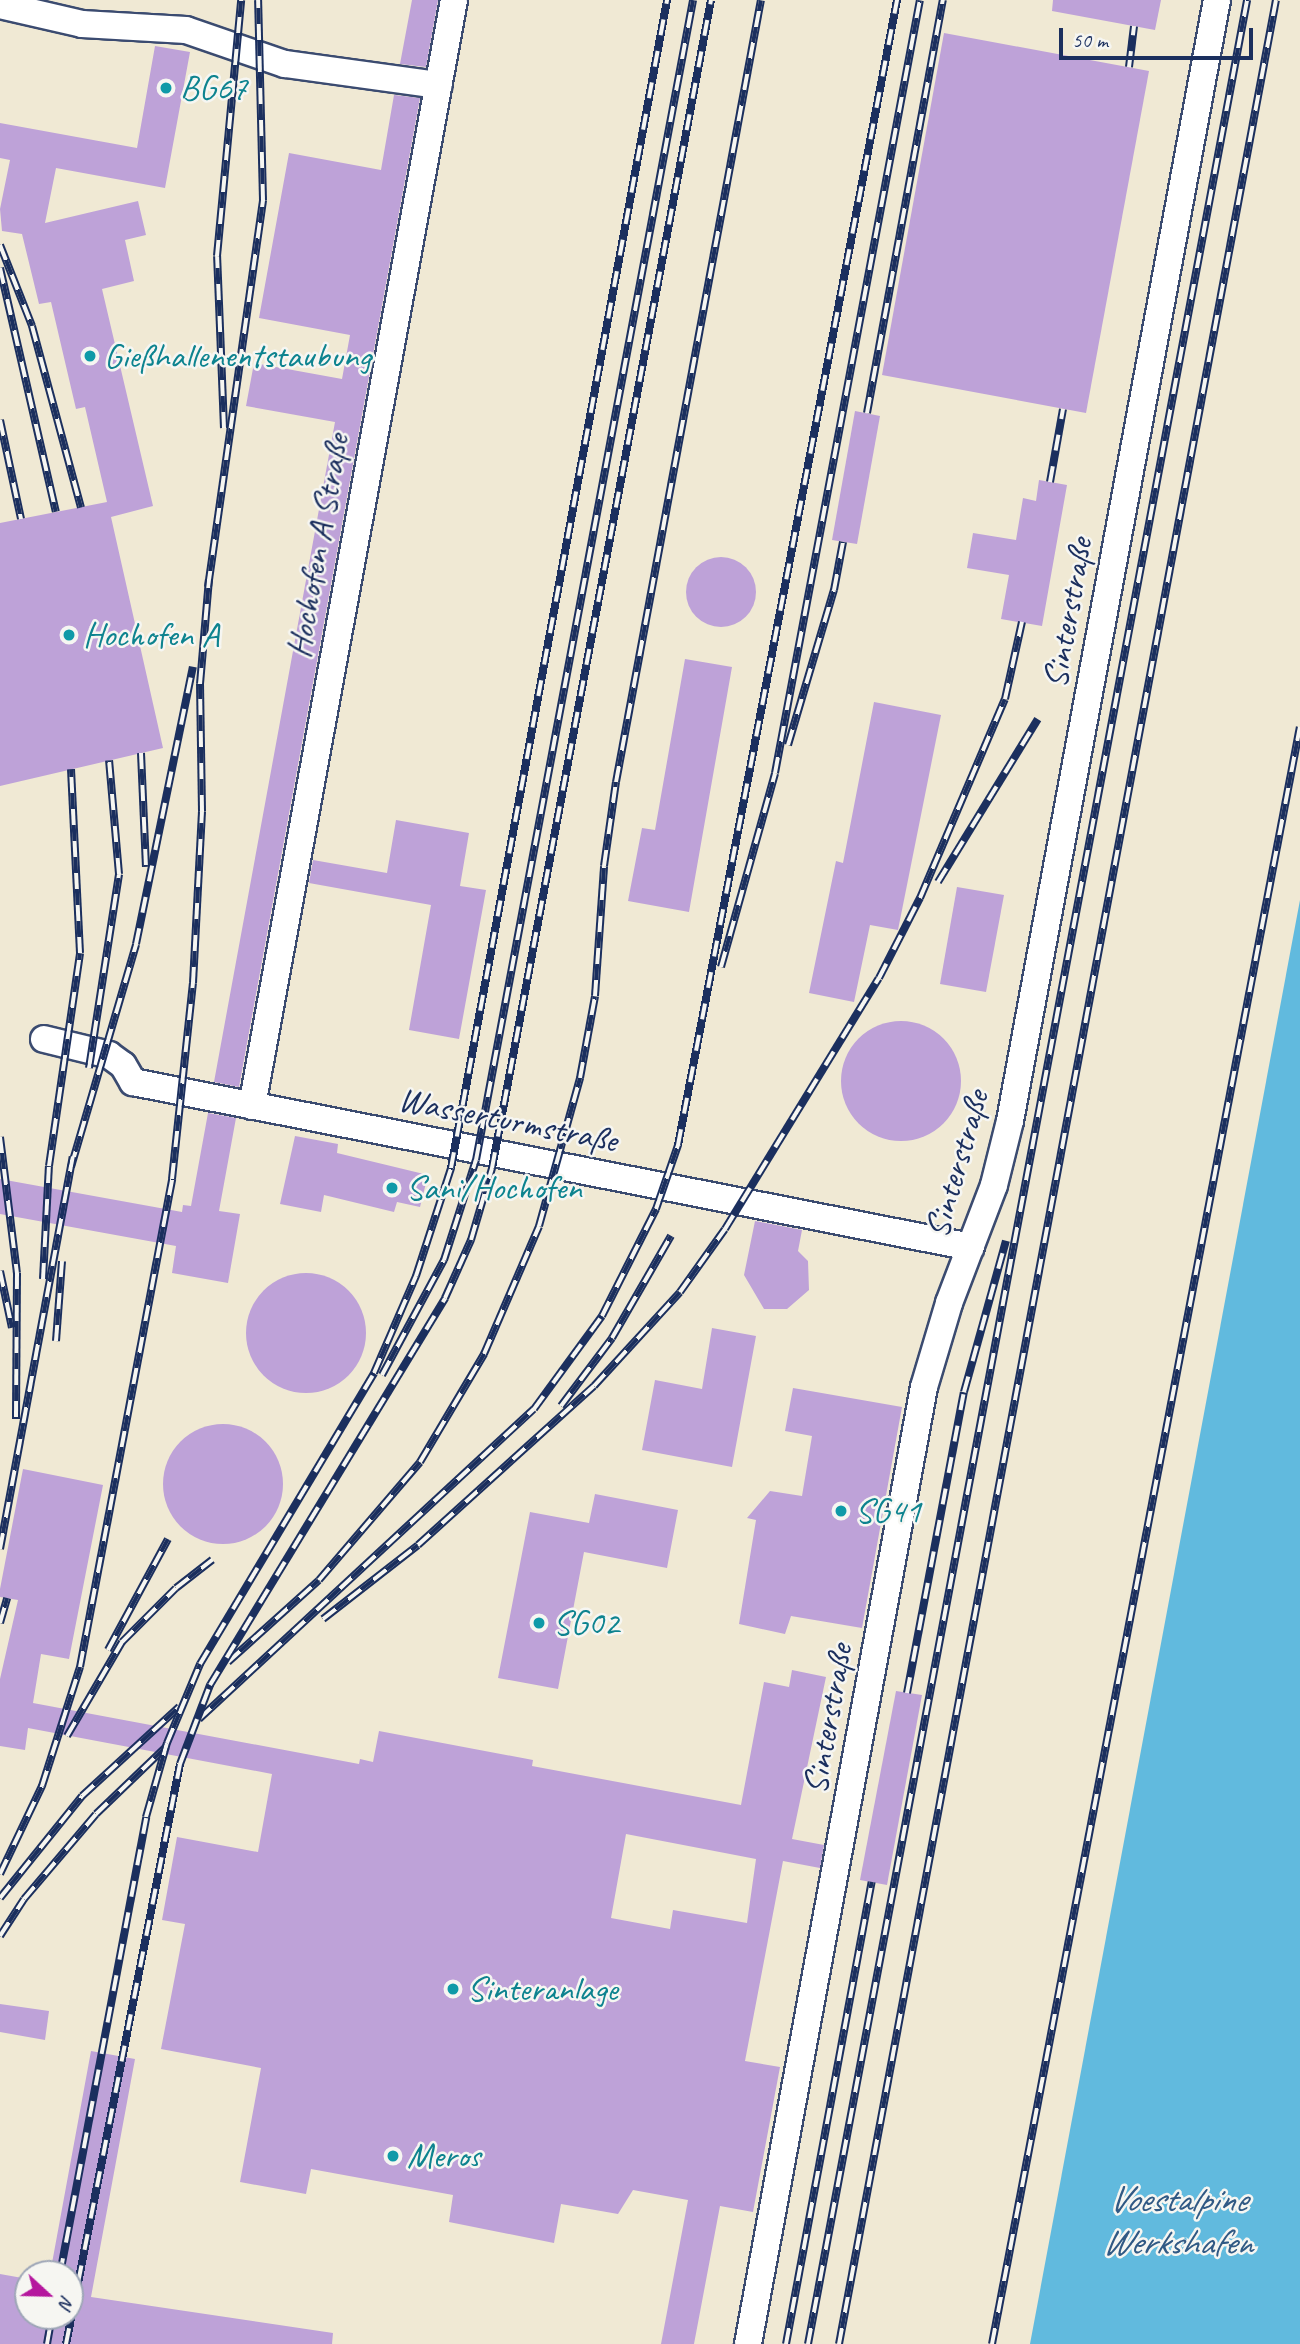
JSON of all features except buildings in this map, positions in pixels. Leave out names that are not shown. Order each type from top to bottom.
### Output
[{"type":"street","name":"Hochofen A Straße","points":[[252,1106],[454,0]]},
{"type":"street","name":"Sinterstraße","points":[[748,2344],[925,1387],[994,1185],[1010,1121],[1217,0]]},
{"type":"street","points":[[0,5],[82,24],[160,25],[214,38],[285,64],[439,85]]},
{"type":"street","name":"Wasserturmstraße","points":[[44,1040],[109,1055],[123,1065],[133,1082],[971,1247]]},
{"type":"water","name":"Voestalpine Werkshafen","points":[[1300,900],[1300,2344],[1030,2344]]},
{"type":"railway","points":[[224,428],[217,256],[241,0]]},
{"type":"railway","points":[[208,587],[263,200],[258,0]]},
{"type":"railway","points":[[63,2260],[146,1817],[167,1743],[200,1664],[374,1373],[416,1276],[451,1168],[667,0]]},
{"type":"railway","points":[[382,1375],[444,1260],[476,1160],[693,0]]},
{"type":"railway","points":[[66,2344],[180,1764],[210,1685],[445,1298],[471,1240],[492,1168],[711,0]]},
{"type":"railway","points":[[228,1662],[319,1580],[420,1462],[484,1354],[539,1226],[580,1078],[595,996],[604,866],[616,782],[761,0]]},
{"type":"railway","points":[[199,1719],[534,1409],[602,1316],[656,1209],[678,1145],[897,0]]},
{"type":"railway","points":[[721,967],[775,773],[920,0]]},
{"type":"railway","points":[[867,413],[943,0]]},
{"type":"railway","points":[[808,2344],[1247,0]]},
{"type":"railway","points":[[839,2344],[1276,0]]},
{"type":"railway","points":[[1129,67],[1134,26]]},
{"type":"railway","points":[[0,245],[32,326],[81,507]]},
{"type":"railway","points":[[0,268],[56,512]]},
{"type":"railway","points":[[1050,482],[1063,409]]},
{"type":"railway","points":[[0,420],[21,519]]},
{"type":"railway","points":[[788,745],[834,590],[843,542]]},
{"type":"railway","points":[[0,1874],[42,1786],[80,1667],[172,1179],[193,983],[202,811],[200,684],[209,579]]},
{"type":"railway","points":[[323,1619],[418,1545],[594,1386],[680,1292],[725,1229],[879,978],[920,898],[1005,699],[1022,622]]},
{"type":"railway","points":[[71,1167],[136,944],[193,667]]},
{"type":"railway","points":[[938,882],[1038,719]]},
{"type":"railway","points":[[992,2344],[1300,727]]},
{"type":"railway","points":[[141,753],[146,867]]},
{"type":"railway","points":[[89,1068],[119,874],[109,760]]},
{"type":"railway","points":[[43,1279],[49,1166],[80,953],[71,769]]},
{"type":"railway","points":[[0,1137],[17,1273],[16,1419]]},
{"type":"railway","points":[[0,1549],[73,1157]]},
{"type":"railway","points":[[561,1406],[612,1338],[671,1236]]},
{"type":"railway","points":[[907,1693],[964,1392],[1006,1241]]},
{"type":"railway","points":[[56,1341],[62,1261]]},
{"type":"railway","points":[[0,1271],[12,1328]]},
{"type":"railway","points":[[108,1650],[168,1539]]},
{"type":"railway","points":[[67,1736],[122,1642],[176,1588],[212,1560]]},
{"type":"railway","points":[[0,1623],[7,1598]]},
{"type":"railway","points":[[0,1898],[82,1796],[179,1707]]},
{"type":"railway","points":[[0,1936],[24,1899],[96,1814],[167,1746]]},
{"type":"railway","points":[[786,2344],[872,1882]]},
{"type":"railway","points":[[47,2344],[50,2330]]},
{"type":"place","name":"BG67","points":[[166,88]]},
{"type":"place","name":"Gießhallenentstaubung","points":[[90,356]]},
{"type":"place","name":"Hochofen A","points":[[69,635]]},
{"type":"place","name":"Sani/Hochofen","points":[[392,1188]]},
{"type":"place","name":"SG41","points":[[841,1511]]},
{"type":"place","name":"SG02","points":[[539,1623]]},
{"type":"place","name":"Sinteranlage","points":[[453,1989]]},
{"type":"place","name":"Meros","points":[[393,2156]]}]
